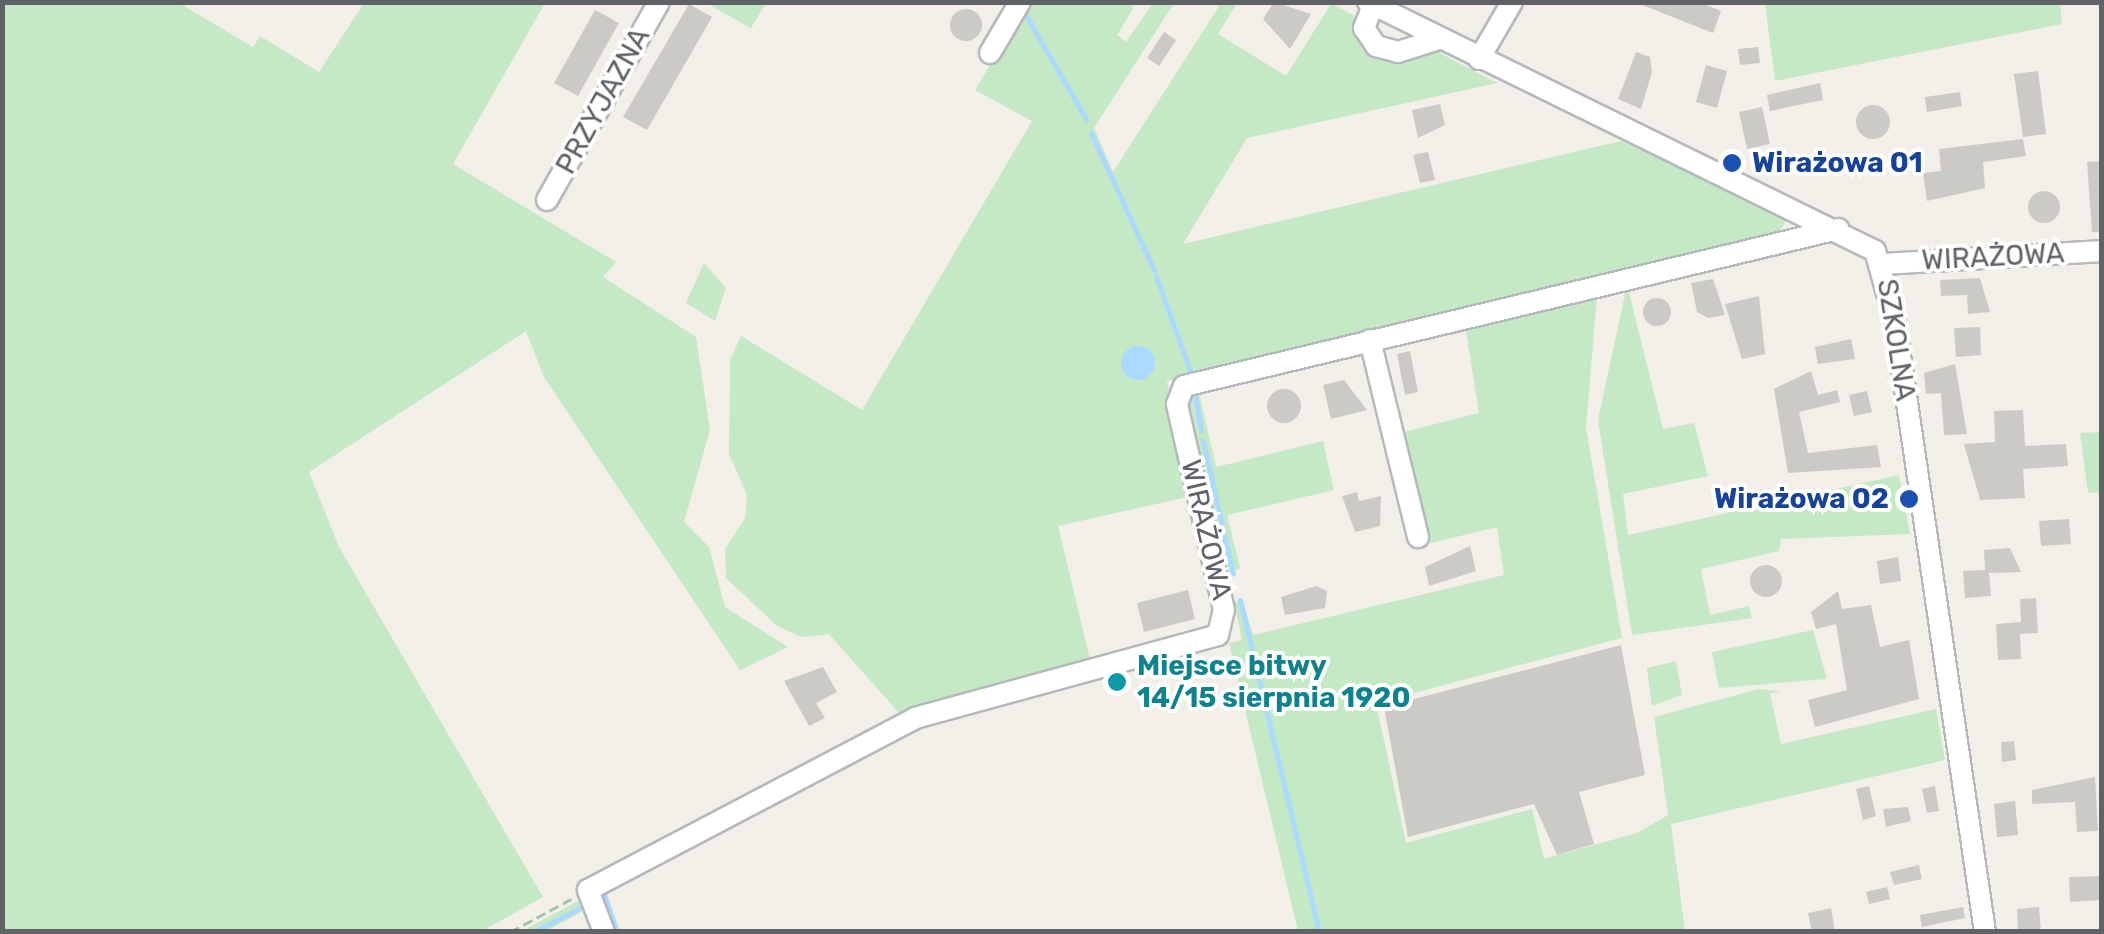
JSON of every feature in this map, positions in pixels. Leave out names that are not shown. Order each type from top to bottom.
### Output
[{"type":"street","name":"PRZYJAZNA","points":[[548,200],[659,2]]},
{"type":"street","points":[[990,53],[1020,2]]},
{"type":"street","points":[[1479,59],[1512,2]]},
{"type":"street","points":[[1370,4],[1364,28],[1376,46],[1398,52],[1439,39]]},
{"type":"street","name":"SZKOLNA","points":[[1370,4],[1838,228],[1884,264],[1985,932]]},
{"type":"street","name":"WIRAŻOWA","points":[[588,890],[915,718],[1213,638],[1224,610],[1180,394],[1200,378],[1838,228]]},
{"type":"street","name":"WIRAŻOWA","points":[[1884,264],[2102,251]]},
{"type":"street","points":[[1370,340],[1418,537]]},
{"type":"street","points":[[588,890],[604,932]]},
{"type":"path","points":[[510,932],[588,890]]},
{"type":"green space","points":[[766,2],[751,28],[706,3]]},
{"type":"green space","points":[[2,3],[179,3],[253,47],[260,36],[319,72],[364,3],[545,3],[453,164],[616,262],[603,277],[696,337],[710,430],[684,522],[709,547],[725,607],[788,647],[740,670],[544,377],[526,331],[309,472],[339,547],[543,897],[482,931],[3,931]]},
{"type":"green space","points":[[1027,3],[1126,3],[1134,7],[1117,35],[1126,42],[1153,3],[1174,3],[1094,128],[1113,172],[1221,3],[1237,3],[1218,34],[1286,76],[1331,4],[1357,17],[1353,35],[1368,57],[1434,50],[1497,83],[1247,138],[1183,244],[1621,141],[1788,218],[1776,237],[1167,381],[1192,496],[1058,526],[1091,663],[899,713],[829,634],[802,637],[777,626],[726,578],[725,549],[745,518],[747,495],[729,454],[730,360],[741,336],[862,410],[1032,121],[975,90]]},
{"type":"green space","points":[[1765,3],[2060,3],[2062,24],[1775,81]]},
{"type":"green space","points":[[704,263],[726,288],[715,321],[686,303]]},
{"type":"green space","points":[[1627,285],[1663,429],[1694,423],[1708,476],[1623,494],[1628,535],[1899,475],[1910,534],[1781,539],[1779,551],[1701,569],[1710,615],[1749,606],[1752,618],[1632,635],[1598,420]]},
{"type":"green space","points":[[1597,296],[1586,428],[1622,638],[1376,703],[1406,843],[1532,809],[1544,859],[1637,833],[1668,815],[1654,717],[1759,689],[1780,691],[1770,694],[1781,744],[1936,709],[1945,760],[1671,824],[1685,931],[1298,931],[1229,643],[1242,640],[1234,601],[1243,602],[1253,635],[1504,575],[1497,527],[1427,544],[1400,433],[1479,413],[1465,325]]},
{"type":"green space","points":[[1198,388],[1216,467],[1323,441],[1334,490],[1227,515],[1240,568],[1224,577],[1185,400]]},
{"type":"green space","points":[[2101,432],[2101,492],[2088,493],[2080,433]]},
{"type":"green space","points":[[1813,630],[1827,679],[1719,688],[1712,652]]},
{"type":"green space","points":[[1676,661],[1682,695],[1652,706],[1647,668]]},
{"type":"green space","points":[[582,899],[587,909],[546,931],[520,932]]},
{"type":"water","points":[[1138,346],[1150,351],[1155,363],[1150,375],[1138,380],[1126,375],[1121,363],[1126,351]]},
{"type":"building","points":[[1274,2],[1311,14],[1290,49],[1263,19]]},
{"type":"building","points":[[1635,2],[1699,2],[1721,11],[1713,33]]},
{"type":"building","points":[[689,4],[712,17],[647,130],[623,117]]},
{"type":"building","points":[[966,9],[977,14],[982,25],[977,36],[966,41],[955,36],[950,25],[955,14]]},
{"type":"building","points":[[595,10],[619,23],[578,96],[554,83]]},
{"type":"building","points":[[1164,32],[1176,40],[1159,66],[1147,58]]},
{"type":"building","points":[[1758,47],[1760,63],[1740,65],[1738,49]]},
{"type":"building","points":[[1636,52],[1650,57],[1652,72],[1641,109],[1618,99]]},
{"type":"building","points":[[1706,65],[1727,71],[1717,108],[1696,102]]},
{"type":"building","points":[[2038,71],[2046,134],[2023,137],[2014,74]]},
{"type":"building","points":[[1820,83],[1823,100],[1770,111],[1767,95]]},
{"type":"building","points":[[1960,92],[1962,106],[1927,112],[1925,97]]},
{"type":"building","points":[[1440,104],[1445,125],[1418,138],[1412,110]]},
{"type":"building","points":[[1873,105],[1885,110],[1890,122],[1885,134],[1873,139],[1861,134],[1856,122],[1861,110]]},
{"type":"building","points":[[1762,107],[1770,144],[1747,149],[1739,112]]},
{"type":"building","points":[[2023,139],[2026,156],[1983,162],[1985,188],[1927,201],[1923,173],[1941,171],[1939,149]]},
{"type":"building","points":[[1428,152],[1435,180],[1420,183],[1413,155]]},
{"type":"building","points":[[2102,161],[2102,232],[2092,232],[2087,162]]},
{"type":"building","points":[[2044,191],[2056,195],[2060,207],[2056,219],[2044,223],[2032,219],[2028,207],[2032,195]]},
{"type":"building","points":[[1980,278],[1990,312],[1968,314],[1967,295],[1941,296],[1940,280]]},
{"type":"building","points":[[1713,279],[1725,315],[1708,318],[1697,312],[1691,283]]},
{"type":"building","points":[[1759,296],[1765,354],[1742,359],[1725,304]]},
{"type":"building","points":[[1657,298],[1667,302],[1671,312],[1667,322],[1657,326],[1647,322],[1643,312],[1647,302]]},
{"type":"building","points":[[1980,327],[1981,355],[1956,357],[1954,328]]},
{"type":"building","points":[[1851,339],[1855,359],[1818,364],[1815,347]]},
{"type":"building","points":[[1410,351],[1418,392],[1405,395],[1397,354]]},
{"type":"building","points":[[1955,364],[1967,434],[1944,435],[1941,393],[1926,394],[1924,373]]},
{"type":"building","points":[[1811,371],[1818,395],[1837,390],[1840,402],[1799,412],[1808,453],[1877,445],[1881,467],[1788,473],[1774,389]]},
{"type":"building","points":[[1344,380],[1367,410],[1331,419],[1323,385]]},
{"type":"building","points":[[1284,389],[1296,394],[1301,406],[1296,418],[1284,423],[1272,418],[1267,406],[1272,394]]},
{"type":"building","points":[[1867,391],[1872,412],[1854,416],[1849,395]]},
{"type":"building","points":[[2023,410],[2025,446],[2066,444],[2068,466],[2023,469],[2025,498],[1980,500],[1964,444],[1995,442],[1994,411]]},
{"type":"building","points":[[1764,489],[1767,503],[1740,509],[1737,495]]},
{"type":"building","points":[[1357,492],[1359,501],[1381,496],[1380,526],[1355,532],[1342,496]]},
{"type":"building","points":[[2069,519],[2071,544],[2041,546],[2039,521]]},
{"type":"building","points":[[1470,546],[1476,571],[1429,586],[1425,567]]},
{"type":"building","points":[[2010,548],[2021,572],[1989,573],[1991,596],[1965,598],[1963,571],[1985,570],[1984,550]]},
{"type":"building","points":[[1898,557],[1901,581],[1880,584],[1877,561]]},
{"type":"building","points":[[1766,565],[1777,570],[1782,581],[1777,592],[1766,597],[1755,592],[1750,581],[1755,570]]},
{"type":"building","points":[[1316,586],[1327,591],[1325,608],[1285,615],[1281,597]]},
{"type":"building","points":[[1188,590],[1195,619],[1144,632],[1137,603]]},
{"type":"building","points":[[1838,591],[1842,609],[1871,605],[1880,647],[1909,640],[1919,699],[1815,727],[1808,700],[1847,690],[1836,624],[1816,629],[1811,612]]},
{"type":"building","points":[[2036,598],[2038,633],[2020,634],[2021,659],[1998,660],[1996,624],[2021,622],[2020,599]]},
{"type":"building","points":[[1621,645],[1645,775],[1579,792],[1594,844],[1557,855],[1534,804],[1408,837],[1384,707]]},
{"type":"building","points":[[823,667],[837,692],[816,703],[825,718],[809,726],[784,681]]},
{"type":"building","points":[[2014,741],[2016,760],[2002,762],[2001,742]]},
{"type":"building","points":[[2095,777],[2098,831],[2077,832],[2075,802],[2032,804],[2032,790]]},
{"type":"building","points":[[1869,786],[1876,816],[1863,820],[1856,789]]},
{"type":"building","points":[[1935,786],[1939,811],[1927,813],[1922,789]]},
{"type":"building","points":[[2015,801],[2018,835],[1997,837],[1994,804]]},
{"type":"building","points":[[1908,807],[1911,821],[1886,827],[1883,809]]},
{"type":"building","points":[[1919,865],[1922,879],[1894,885],[1890,872]]},
{"type":"building","points":[[2102,876],[2102,900],[2070,902],[2069,877]]},
{"type":"building","points":[[1887,887],[1890,899],[1869,904],[1866,892]]},
{"type":"building","points":[[1963,907],[1965,918],[1922,927],[1920,915]]},
{"type":"building","points":[[2039,907],[2041,932],[2018,932],[2017,909]]},
{"type":"building","points":[[1831,908],[1835,932],[1812,932],[1808,913]]},
{"type":"waterway","points":[[1024,12],[1086,119]]},
{"type":"waterway","points":[[1091,133],[1154,270]]},
{"type":"waterway","points":[[1156,276],[1191,374]]},
{"type":"waterway","points":[[1194,390],[1201,430]]},
{"type":"waterway","points":[[1203,441],[1233,574]]},
{"type":"waterway","points":[[1240,600],[1319,932]]},
{"type":"waterway","points":[[604,894],[617,932]]},
{"type":"waterway","points":[[534,932],[581,907]]},
{"type":"place","name":"Wirażowa 01","points":[[1732,163]]},
{"type":"place","name":"Wirażowa 02","points":[[1909,499]]},
{"type":"place","name":"Miejsce bitwy 14/15 sierpnia 1920","points":[[1117,682]]}]
